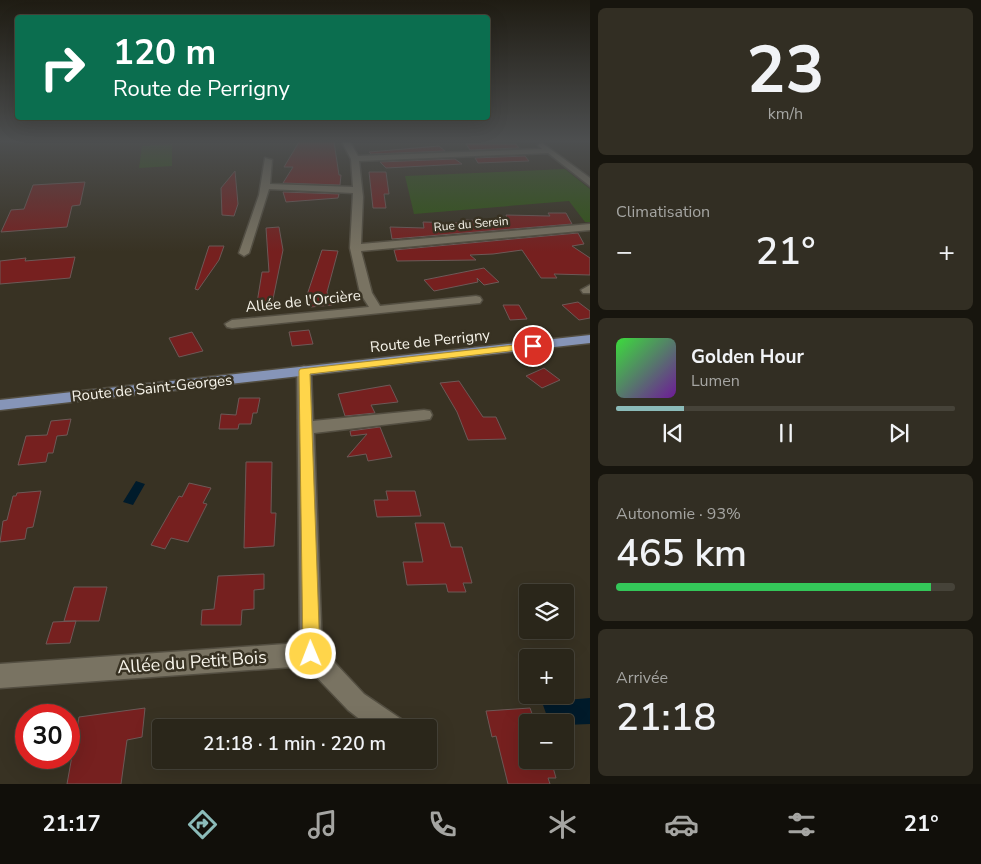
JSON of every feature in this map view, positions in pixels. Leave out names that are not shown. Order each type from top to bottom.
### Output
[{"type":"main road","name":"Route de Perrigny","points":[[304,371],[590,340]]},
{"type":"main road","name":"Route de Saint-Georges","points":[[0,405],[304,371]]},
{"type":"street","points":[[244,253],[266,179]]},
{"type":"street","name":"Allée de l'Orcière","points":[[356,179],[355,248],[366,293],[377,310]]},
{"type":"street","points":[[264,186],[357,190]]},
{"type":"street","name":"Rue du Serein","points":[[355,248],[590,227]]},
{"type":"street","name":"Allée de l'Orcière","points":[[232,324],[476,300]]},
{"type":"street","points":[[304,371],[311,654],[356,702],[380,719]]},
{"type":"street","points":[[306,428],[424,415]]},
{"type":"street","name":"Allée du Petit Bois","points":[[0,676],[311,654]]},
{"type":"green space","points":[[406,179],[577,179],[590,189],[590,222],[585,222],[569,201],[414,214]]},
{"type":"water","points":[[136,481],[145,484],[133,505],[123,502]]},
{"type":"water","points":[[590,698],[590,724],[574,725],[574,714],[546,714],[543,704],[574,704],[574,699]]},
{"type":"building","points":[[229,179],[236,179],[238,204],[234,216],[222,215],[221,188]]},
{"type":"building","points":[[286,179],[341,179],[340,185],[283,183]]},
{"type":"building","points":[[370,179],[387,179],[389,194],[384,194],[386,208],[373,208]]},
{"type":"building","points":[[85,182],[80,205],[72,206],[67,227],[1,232],[11,210],[24,209],[33,185]]},
{"type":"building","points":[[283,192],[339,194],[338,198],[286,202]]},
{"type":"building","points":[[548,213],[566,213],[572,224],[392,239],[390,227],[424,228],[423,222],[462,223],[461,220],[508,221],[506,215],[550,216]]},
{"type":"building","points":[[279,227],[283,250],[271,309],[256,309],[262,272],[269,272],[266,228]]},
{"type":"building","points":[[578,233],[584,244],[572,246],[590,258],[590,275],[554,274],[557,278],[541,278],[522,250],[470,255],[476,260],[397,261],[394,250]]},
{"type":"building","points":[[209,246],[224,246],[219,260],[198,290],[195,289]]},
{"type":"building","points":[[322,250],[338,251],[327,292],[332,305],[311,307],[307,295]]},
{"type":"building","points":[[75,257],[70,278],[0,284],[0,261],[26,258],[25,261]]},
{"type":"building","points":[[484,268],[499,282],[484,285],[477,278],[478,282],[434,291],[424,280]]},
{"type":"building","points":[[578,302],[590,311],[590,318],[579,320],[562,305]]},
{"type":"building","points":[[503,305],[519,305],[527,319],[510,320]]},
{"type":"building","points":[[309,330],[313,344],[292,346],[289,332]]},
{"type":"building","points":[[192,332],[203,351],[179,357],[169,338]]},
{"type":"building","points":[[544,368],[560,380],[542,388],[526,376]]},
{"type":"building","points":[[459,381],[483,417],[496,417],[506,439],[468,440],[457,412],[440,383]]},
{"type":"building","points":[[390,385],[398,402],[371,405],[375,413],[345,416],[338,394]]},
{"type":"building","points":[[239,398],[260,398],[257,413],[253,413],[251,424],[239,424],[238,429],[219,429],[221,414],[236,415]]},
{"type":"building","points":[[71,419],[67,435],[57,436],[53,453],[48,453],[46,462],[18,465],[26,436],[47,435],[51,421]]},
{"type":"building","points":[[380,427],[392,457],[368,461],[366,454],[347,457],[367,434],[351,436],[350,431]]},
{"type":"building","points":[[246,462],[272,462],[271,513],[276,513],[274,546],[244,548]]},
{"type":"building","points":[[189,483],[211,488],[203,503],[207,504],[188,542],[171,538],[165,549],[151,545],[179,496],[182,497]]},
{"type":"building","points":[[41,491],[33,527],[27,528],[25,539],[0,542],[3,521],[7,520],[13,496],[16,496],[17,493]]},
{"type":"building","points":[[386,491],[415,491],[421,516],[377,517],[374,500],[388,500]]},
{"type":"building","points":[[415,523],[444,523],[451,547],[462,547],[472,583],[463,583],[466,592],[448,592],[446,584],[407,585],[403,562],[423,562]]},
{"type":"building","points":[[264,574],[264,589],[254,590],[254,609],[242,610],[241,625],[201,625],[202,610],[214,609],[218,576]]},
{"type":"building","points":[[74,587],[107,587],[99,621],[64,621]]},
{"type":"building","points":[[76,621],[70,643],[46,644],[53,622]]},
{"type":"building","points":[[145,708],[142,737],[127,740],[121,784],[67,784],[70,769],[80,769],[80,717]]},
{"type":"building","points":[[530,708],[532,714],[519,714],[519,769],[554,769],[556,778],[548,778],[550,784],[508,784],[496,736],[492,737],[486,711]]},
{"type":"route","points":[[311,654],[304,371],[533,346]]}]
